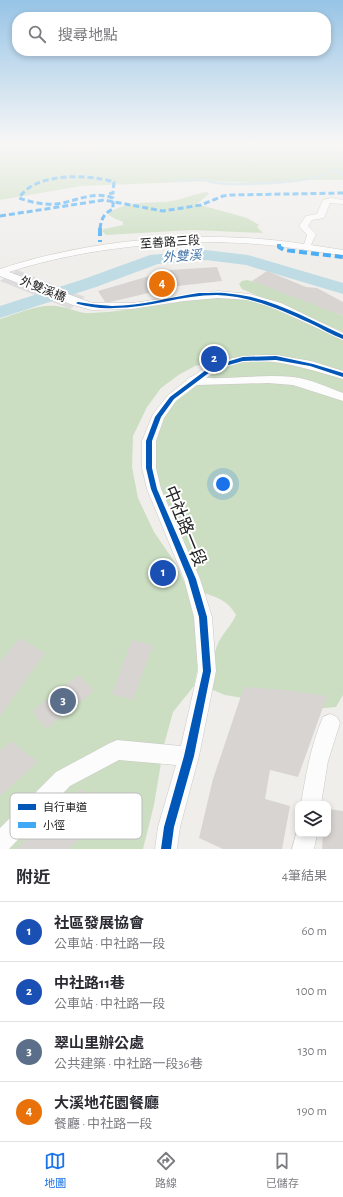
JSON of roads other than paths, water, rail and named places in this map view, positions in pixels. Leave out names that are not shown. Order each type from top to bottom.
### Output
[{"type":"street","points":[[308,243],[312,235],[303,226],[309,218],[321,216],[326,202],[331,200],[343,202]]},
{"type":"street","name":"至善路三段","points":[[0,266],[63,249],[100,242],[219,234],[253,236],[343,248]]},
{"type":"street","name":"至善路三段","points":[[2,273],[19,265],[66,253],[107,247],[197,240],[257,241],[343,253]]},
{"type":"street","name":"外雙溪橋","points":[[2,273],[78,303],[95,307],[115,308],[134,306],[191,296],[216,294],[237,295],[258,299],[277,306],[343,337]]},
{"type":"street","name":"中社路一段","points":[[166,849],[169,827],[189,756],[207,671],[203,616],[192,579],[154,489],[149,468],[149,441],[158,417],[172,398],[192,381],[212,368],[243,358],[276,358],[311,365],[343,375]]},
{"type":"street","points":[[192,381],[212,384],[264,380],[294,381],[343,397]]},
{"type":"street","points":[[311,801],[318,761],[330,723]]},
{"type":"street","points":[[49,793],[63,779],[117,750],[189,756]]},
{"type":"street","points":[[0,843],[10,833]]},
{"type":"street","points":[[304,849],[306,837]]},
{"type":"waterway","points":[[212,183],[241,184],[266,183]]},
{"type":"waterway","name":"外雙溪","points":[[0,312],[90,283],[156,259],[206,255],[248,260],[343,289]]},
{"type":"place","name":"大溪地花園餐廳","points":[[162,284]]},
{"type":"place","name":"中社路11巷","points":[[214,359]]},
{"type":"place","name":"社區發展協會","points":[[163,573]]},
{"type":"place","name":"翠山里辦公處","points":[[63,701]]}]
